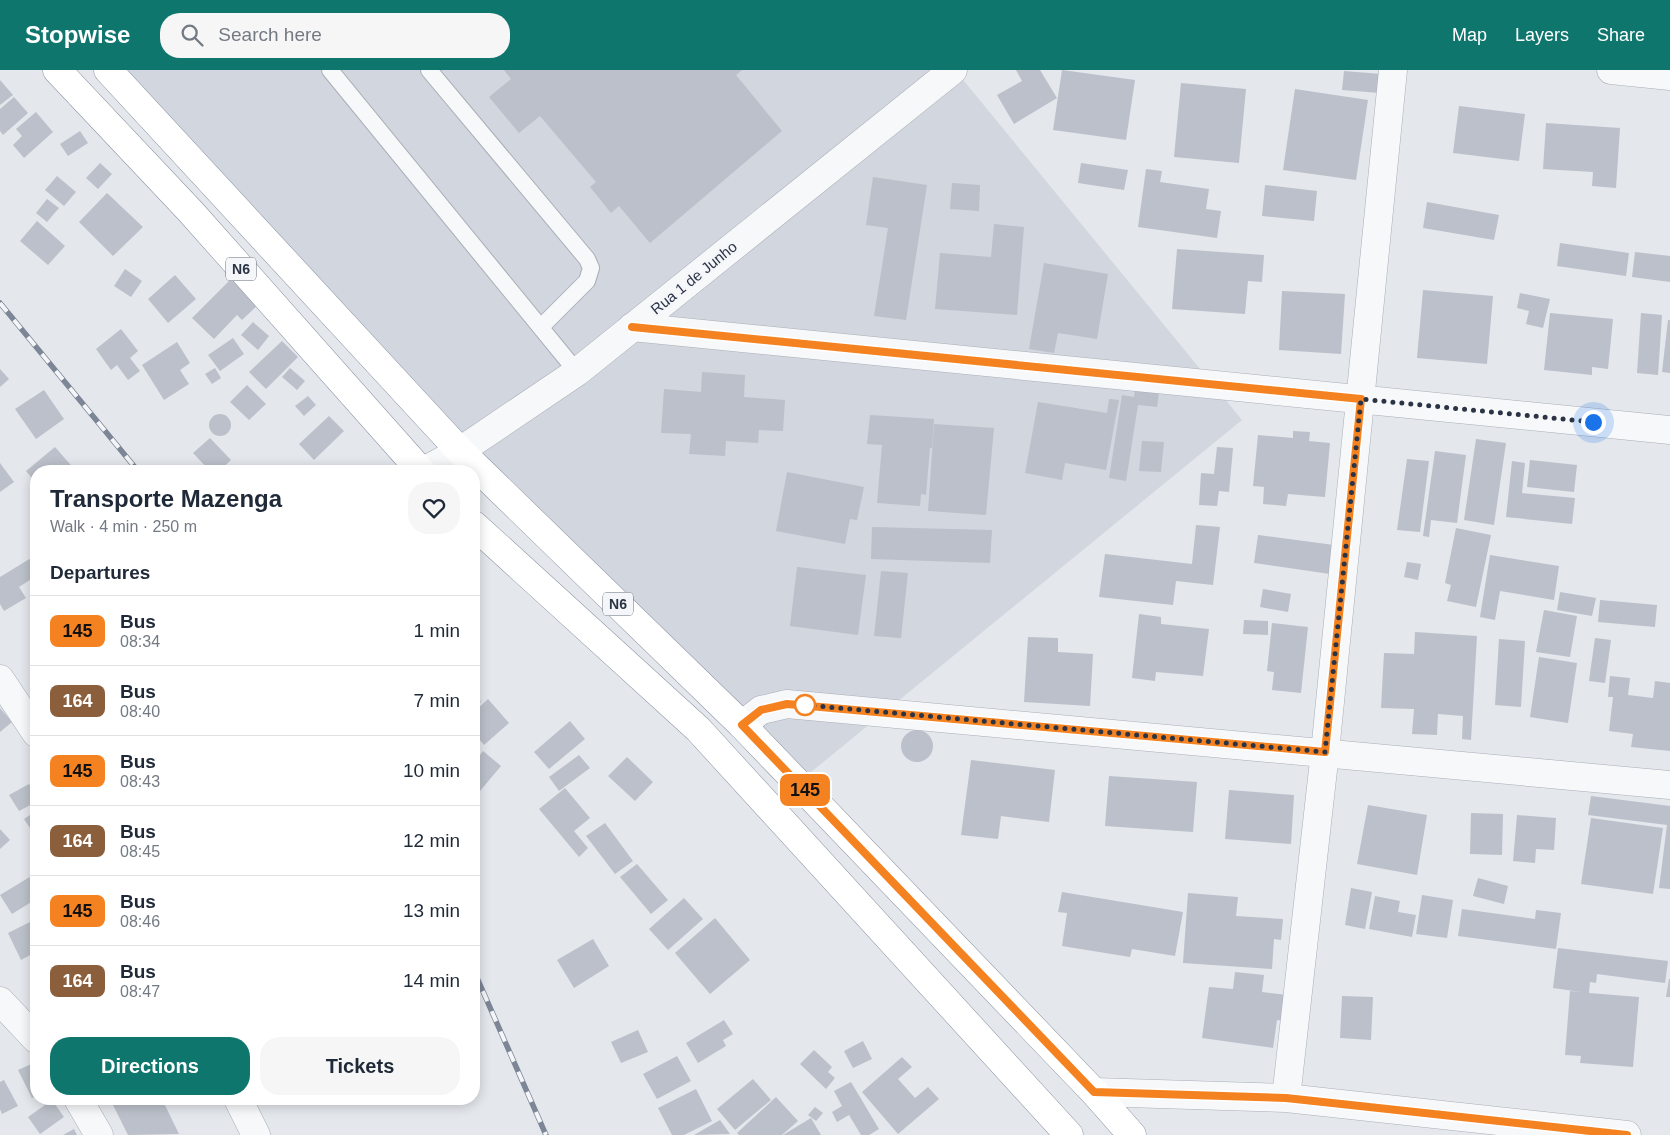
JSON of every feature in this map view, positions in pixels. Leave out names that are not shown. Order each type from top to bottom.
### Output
[{"type":"highway","name":"N6","points":[[57,70],[197,219],[418,465]]},
{"type":"highway","name":"N6","points":[[108,70],[474,465]]},
{"type":"highway","name":"N6","points":[[480,470],[742,725],[1094,1092],[1132,1135]]},
{"type":"highway","name":"N6","points":[[480,530],[698,729],[1069,1135]]},
{"type":"street","name":"Rua 1 de Junho","points":[[434,465],[460,451],[577,372],[953,70]]},
{"type":"street","points":[[1286,1098],[1325,752],[1393,70]]},
{"type":"street","points":[[1611,70],[1670,76]]},
{"type":"street","points":[[632,327],[1670,430]]},
{"type":"street","points":[[0,680],[30,724]]},
{"type":"street","points":[[742,725],[761,710],[787,704],[1670,785]]},
{"type":"street","points":[[0,1001],[30,1032]]},
{"type":"street","points":[[1094,1092],[1286,1098],[1627,1135]]},
{"type":"street","points":[[82,1105],[99,1135]]},
{"type":"street","points":[[241,1105],[256,1135]]},
{"type":"lane","points":[[330,70],[577,372]]},
{"type":"lane","points":[[429,70],[587,259],[591,268],[586,281],[541,327]]},
{"type":"shaded area","points":[[125,70],[955,70],[1242,420],[805,777],[793,764],[772,778]]},
{"type":"building","points":[[504,70],[742,70],[736,75],[782,131],[650,243],[619,206],[611,213],[590,187],[596,182],[540,116],[519,133],[489,97],[511,79]]},
{"type":"building","points":[[1016,70],[1040,70],[1057,98],[1014,124],[997,95],[1022,81]]},
{"type":"building","points":[[1062,70],[1135,80],[1126,140],[1053,130]]},
{"type":"building","points":[[1344,71],[1381,74],[1380,93],[1342,90]]},
{"type":"building","points":[[0,80],[13,95],[0,105]]},
{"type":"building","points":[[1181,83],[1246,89],[1239,163],[1174,157]]},
{"type":"building","points":[[1295,89],[1368,100],[1356,180],[1283,170]]},
{"type":"building","points":[[14,97],[28,113],[3,135],[0,131],[0,109]]},
{"type":"building","points":[[1459,106],[1525,114],[1519,161],[1453,153]]},
{"type":"building","points":[[36,112],[53,132],[24,158],[13,145],[22,136],[16,129]]},
{"type":"building","points":[[1546,123],[1620,128],[1616,188],[1592,186],[1593,172],[1543,169]]},
{"type":"building","points":[[80,131],[88,143],[68,156],[60,144]]},
{"type":"building","points":[[100,163],[112,174],[98,189],[86,178]]},
{"type":"building","points":[[1081,163],[1128,170],[1124,190],[1078,183]]},
{"type":"building","points":[[1146,169],[1162,171],[1160,182],[1209,189],[1206,209],[1221,211],[1217,238],[1138,227]]},
{"type":"building","points":[[57,176],[76,192],[64,206],[45,190]]},
{"type":"building","points":[[873,177],[927,185],[906,320],[874,316],[888,228],[866,225]]},
{"type":"building","points":[[952,183],[980,185],[979,211],[950,209]]},
{"type":"building","points":[[1265,185],[1317,191],[1314,221],[1262,216]]},
{"type":"building","points":[[107,193],[143,227],[113,256],[79,222]]},
{"type":"building","points":[[47,199],[59,208],[47,222],[36,213]]},
{"type":"building","points":[[1427,202],[1499,215],[1494,240],[1423,228]]},
{"type":"building","points":[[37,221],[65,246],[48,265],[20,241]]},
{"type":"building","points":[[994,224],[1024,227],[1017,315],[935,309],[940,253],[991,257]]},
{"type":"building","points":[[1560,243],[1629,253],[1626,276],[1557,266]]},
{"type":"building","points":[[1177,249],[1264,255],[1262,282],[1248,281],[1245,314],[1172,309]]},
{"type":"building","points":[[1635,252],[1670,256],[1670,282],[1632,277]]},
{"type":"building","points":[[1044,263],[1108,274],[1097,339],[1058,333],[1054,353],[1029,349]]},
{"type":"building","points":[[125,269],[142,281],[131,297],[114,286]]},
{"type":"building","points":[[175,275],[196,299],[168,323],[148,299]]},
{"type":"building","points":[[235,275],[262,301],[242,320],[237,315],[214,339],[192,318]]},
{"type":"building","points":[[1423,290],[1493,296],[1487,364],[1417,358]]},
{"type":"building","points":[[1282,291],[1345,294],[1341,354],[1279,350]]},
{"type":"building","points":[[1520,293],[1550,299],[1543,328],[1526,324],[1529,311],[1517,308]]},
{"type":"building","points":[[1550,313],[1613,319],[1608,369],[1592,367],[1592,375],[1544,370]]},
{"type":"building","points":[[1641,313],[1662,315],[1658,375],[1637,373]]},
{"type":"building","points":[[1668,320],[1670,320],[1670,373],[1662,372]]},
{"type":"building","points":[[253,322],[269,336],[258,350],[241,335]]},
{"type":"building","points":[[121,329],[138,351],[130,358],[140,371],[128,380],[117,365],[111,370],[96,349]]},
{"type":"building","points":[[233,338],[244,354],[220,371],[208,355]]},
{"type":"building","points":[[282,341],[298,357],[266,389],[249,372]]},
{"type":"building","points":[[177,342],[190,363],[180,370],[189,384],[164,400],[142,365]]},
{"type":"building","points":[[215,368],[221,378],[212,384],[205,374]]},
{"type":"building","points":[[290,368],[305,381],[297,390],[282,377]]},
{"type":"building","points":[[0,369],[9,379],[0,387]]},
{"type":"building","points":[[702,372],[745,375],[744,397],[785,400],[783,431],[759,430],[758,443],[726,441],[725,456],[689,454],[691,434],[661,433],[664,389],[701,392]]},
{"type":"building","points":[[1136,383],[1160,386],[1157,407],[1138,405],[1126,481],[1109,478],[1122,395],[1134,397]]},
{"type":"building","points":[[247,385],[266,404],[249,420],[230,402]]},
{"type":"building","points":[[44,390],[64,419],[36,439],[15,409]]},
{"type":"building","points":[[308,396],[316,405],[304,416],[295,406]]},
{"type":"building","points":[[1109,399],[1119,400],[1106,470],[1065,463],[1062,480],[1025,473],[1038,402],[1107,413]]},
{"type":"building","points":[[220,414],[228,417],[231,425],[228,433],[220,436],[212,433],[209,425],[212,417]]},
{"type":"building","points":[[870,415],[934,419],[926,495],[921,494],[920,506],[877,503],[882,445],[867,444]]},
{"type":"building","points":[[329,416],[344,431],[314,460],[299,444]]},
{"type":"building","points":[[934,424],[994,428],[986,515],[928,511]]},
{"type":"building","points":[[1293,431],[1310,432],[1309,441],[1330,443],[1325,497],[1288,494],[1286,506],[1263,504],[1264,487],[1253,486],[1258,435],[1293,438]]},
{"type":"building","points":[[210,438],[231,460],[226,465],[204,465],[193,453]]},
{"type":"building","points":[[1476,439],[1506,443],[1494,525],[1464,520]]},
{"type":"building","points":[[1142,441],[1164,442],[1161,472],[1139,471]]},
{"type":"building","points":[[55,447],[71,465],[33,465]]},
{"type":"building","points":[[1217,447],[1233,448],[1229,492],[1219,491],[1217,506],[1199,505],[1201,473],[1214,474]]},
{"type":"building","points":[[1435,451],[1466,455],[1457,523],[1431,520],[1429,537],[1423,536]]},
{"type":"building","points":[[1407,459],[1429,461],[1420,532],[1397,530]]},
{"type":"building","points":[[1530,460],[1577,465],[1574,492],[1527,487]]},
{"type":"building","points":[[1512,461],[1525,463],[1522,493],[1575,498],[1572,524],[1506,517]]},
{"type":"building","points":[[0,463],[14,482],[0,492]]},
{"type":"building","points":[[30,468],[30,476],[26,471]]},
{"type":"building","points":[[787,472],[864,487],[857,520],[850,519],[845,544],[776,531]]},
{"type":"building","points":[[1196,525],[1220,527],[1213,585],[1176,581],[1173,605],[1099,597],[1105,554],[1192,564]]},
{"type":"building","points":[[872,527],[992,530],[990,563],[871,559]]},
{"type":"building","points":[[1456,528],[1491,535],[1476,607],[1447,601],[1451,585],[1445,583]]},
{"type":"building","points":[[1258,535],[1334,545],[1330,574],[1254,563]]},
{"type":"building","points":[[1490,555],[1559,566],[1554,600],[1500,591],[1495,620],[1480,617]]},
{"type":"building","points":[[30,559],[30,580],[19,587],[26,598],[4,611],[0,604],[0,577]]},
{"type":"building","points":[[1407,562],[1421,564],[1418,580],[1404,577]]},
{"type":"building","points":[[797,567],[866,575],[858,635],[790,626]]},
{"type":"building","points":[[881,571],[908,573],[901,638],[874,636]]},
{"type":"building","points":[[1263,589],[1291,594],[1288,612],[1260,607]]},
{"type":"building","points":[[1560,592],[1596,598],[1592,616],[1557,610]]},
{"type":"building","points":[[1600,600],[1657,605],[1655,627],[1598,622]]},
{"type":"building","points":[[1544,610],[1577,616],[1570,657],[1536,652]]},
{"type":"building","points":[[1139,614],[1161,617],[1161,624],[1209,629],[1203,676],[1156,672],[1155,681],[1132,678]]},
{"type":"building","points":[[1244,620],[1268,621],[1268,635],[1243,634]]},
{"type":"building","points":[[1272,623],[1308,627],[1301,693],[1272,690],[1274,672],[1267,671]]},
{"type":"building","points":[[1415,632],[1477,636],[1471,740],[1462,739],[1463,716],[1438,714],[1437,735],[1412,734],[1414,709],[1381,708],[1384,653],[1414,654]]},
{"type":"building","points":[[1028,637],[1058,638],[1058,652],[1093,654],[1090,706],[1024,702]]},
{"type":"building","points":[[1595,638],[1611,640],[1605,683],[1589,681]]},
{"type":"building","points":[[1499,639],[1525,641],[1521,707],[1495,705]]},
{"type":"building","points":[[1539,657],[1577,663],[1568,723],[1530,717]]},
{"type":"building","points":[[1610,676],[1630,678],[1628,695],[1653,698],[1655,681],[1670,683],[1670,751],[1631,747],[1633,734],[1609,731],[1613,697],[1608,697]]},
{"type":"building","points":[[488,699],[509,723],[484,745],[480,740],[480,706]]},
{"type":"building","points":[[0,708],[12,722],[0,732]]},
{"type":"building","points":[[570,721],[585,739],[549,769],[534,752]]},
{"type":"building","points":[[917,730],[929,734],[933,746],[929,758],[917,762],[905,758],[901,746],[905,734]]},
{"type":"building","points":[[483,751],[501,766],[480,791],[480,755]]},
{"type":"building","points":[[579,755],[590,768],[559,791],[549,777]]},
{"type":"building","points":[[627,757],[653,782],[635,801],[608,776]]},
{"type":"building","points":[[971,760],[1055,770],[1049,822],[1001,816],[998,839],[961,835]]},
{"type":"building","points":[[1109,776],[1197,782],[1193,832],[1105,826]]},
{"type":"building","points":[[29,784],[30,805],[19,811],[9,795]]},
{"type":"building","points":[[565,788],[590,818],[574,831],[588,848],[579,857],[539,809]]},
{"type":"building","points":[[1229,790],[1294,795],[1291,844],[1225,839]]},
{"type":"building","points":[[1591,796],[1670,806],[1670,889],[1659,888],[1667,825],[1588,815]]},
{"type":"building","points":[[1368,805],[1427,815],[1417,875],[1357,864]]},
{"type":"building","points":[[1471,813],[1503,814],[1502,855],[1470,854]]},
{"type":"building","points":[[30,815],[30,828],[24,819]]},
{"type":"building","points":[[1517,815],[1556,818],[1554,850],[1536,849],[1535,863],[1513,861]]},
{"type":"building","points":[[1591,818],[1663,828],[1653,894],[1581,884]]},
{"type":"building","points":[[605,823],[633,861],[615,874],[586,836]]},
{"type":"building","points":[[0,829],[10,840],[0,849]]},
{"type":"building","points":[[637,864],[668,900],[651,914],[620,877]]},
{"type":"building","points":[[30,877],[30,903],[12,914],[0,895]]},
{"type":"building","points":[[1478,878],[1508,886],[1504,904],[1473,896]]},
{"type":"building","points":[[1351,888],[1372,892],[1365,929],[1345,925]]},
{"type":"building","points":[[1062,892],[1183,912],[1175,956],[1132,949],[1130,957],[1062,946],[1067,913],[1058,912]]},
{"type":"building","points":[[1188,893],[1238,897],[1236,916],[1283,919],[1281,940],[1274,939],[1272,969],[1183,963]]},
{"type":"building","points":[[1422,895],[1453,900],[1447,938],[1416,934]]},
{"type":"building","points":[[1375,896],[1400,901],[1398,912],[1416,915],[1412,937],[1369,929]]},
{"type":"building","points":[[684,898],[703,919],[668,950],[649,929]]},
{"type":"building","points":[[1462,909],[1535,919],[1536,910],[1561,913],[1556,949],[1458,936]]},
{"type":"building","points":[[715,918],[750,960],[710,994],[675,953]]},
{"type":"building","points":[[30,922],[30,955],[21,960],[8,933]]},
{"type":"building","points":[[593,939],[609,966],[574,988],[557,960]]},
{"type":"building","points":[[1558,948],[1668,961],[1665,983],[1597,974],[1596,983],[1590,982],[1589,993],[1639,997],[1633,1067],[1580,1063],[1581,1056],[1565,1055],[1570,991],[1581,992],[1553,988]]},
{"type":"building","points":[[1235,972],[1264,975],[1262,992],[1288,995],[1285,1021],[1277,1020],[1273,1048],[1202,1038],[1209,987],[1233,989]]},
{"type":"building","points":[[1669,979],[1670,997],[1666,997]]},
{"type":"building","points":[[1342,996],[1373,997],[1371,1040],[1340,1038]]},
{"type":"building","points":[[724,1020],[733,1034],[723,1040],[726,1046],[698,1063],[686,1043]]},
{"type":"building","points":[[638,1030],[648,1052],[621,1063],[611,1042]]},
{"type":"building","points":[[863,1041],[872,1059],[853,1068],[844,1051]]},
{"type":"building","points":[[814,1050],[832,1067],[828,1072],[835,1078],[826,1089],[800,1064]]},
{"type":"building","points":[[677,1056],[691,1081],[657,1099],[643,1074]]},
{"type":"building","points":[[902,1057],[912,1067],[898,1079],[915,1098],[928,1087],[939,1099],[898,1134],[862,1092]]},
{"type":"building","points":[[30,1065],[30,1094],[18,1070]]},
{"type":"building","points":[[753,1079],[771,1100],[735,1130],[717,1109]]},
{"type":"building","points":[[4,1080],[18,1106],[2,1114],[0,1109],[0,1082]]},
{"type":"building","points":[[851,1082],[879,1129],[869,1135],[861,1135],[849,1115],[837,1122],[832,1112],[842,1106],[834,1091]]},
{"type":"building","points":[[696,1089],[712,1121],[684,1135],[672,1135],[658,1108]]},
{"type":"building","points":[[776,1097],[798,1121],[782,1135],[739,1135],[737,1133]]},
{"type":"building","points":[[45,1105],[56,1105],[64,1117],[40,1134],[28,1117]]},
{"type":"building","points":[[113,1105],[165,1105],[179,1134],[128,1135]]},
{"type":"building","points":[[815,1107],[823,1113],[816,1121],[808,1115]]},
{"type":"building","points":[[811,1118],[821,1135],[783,1135]]},
{"type":"building","points":[[720,1120],[730,1134],[694,1135]]},
{"type":"building","points":[[74,1129],[77,1135],[63,1135]]},
{"type":"railway","points":[[0,303],[133,465]]},
{"type":"railway","points":[[480,985],[546,1135]]},
{"type":"bus line","name":"145","points":[[632,327],[1361,399],[1325,752],[787,704],[761,710],[742,725],[1094,1092],[1286,1098],[1627,1135]]},
{"type":"route","points":[[805,705],[1325,752],[1361,399],[1593,422]]}]
